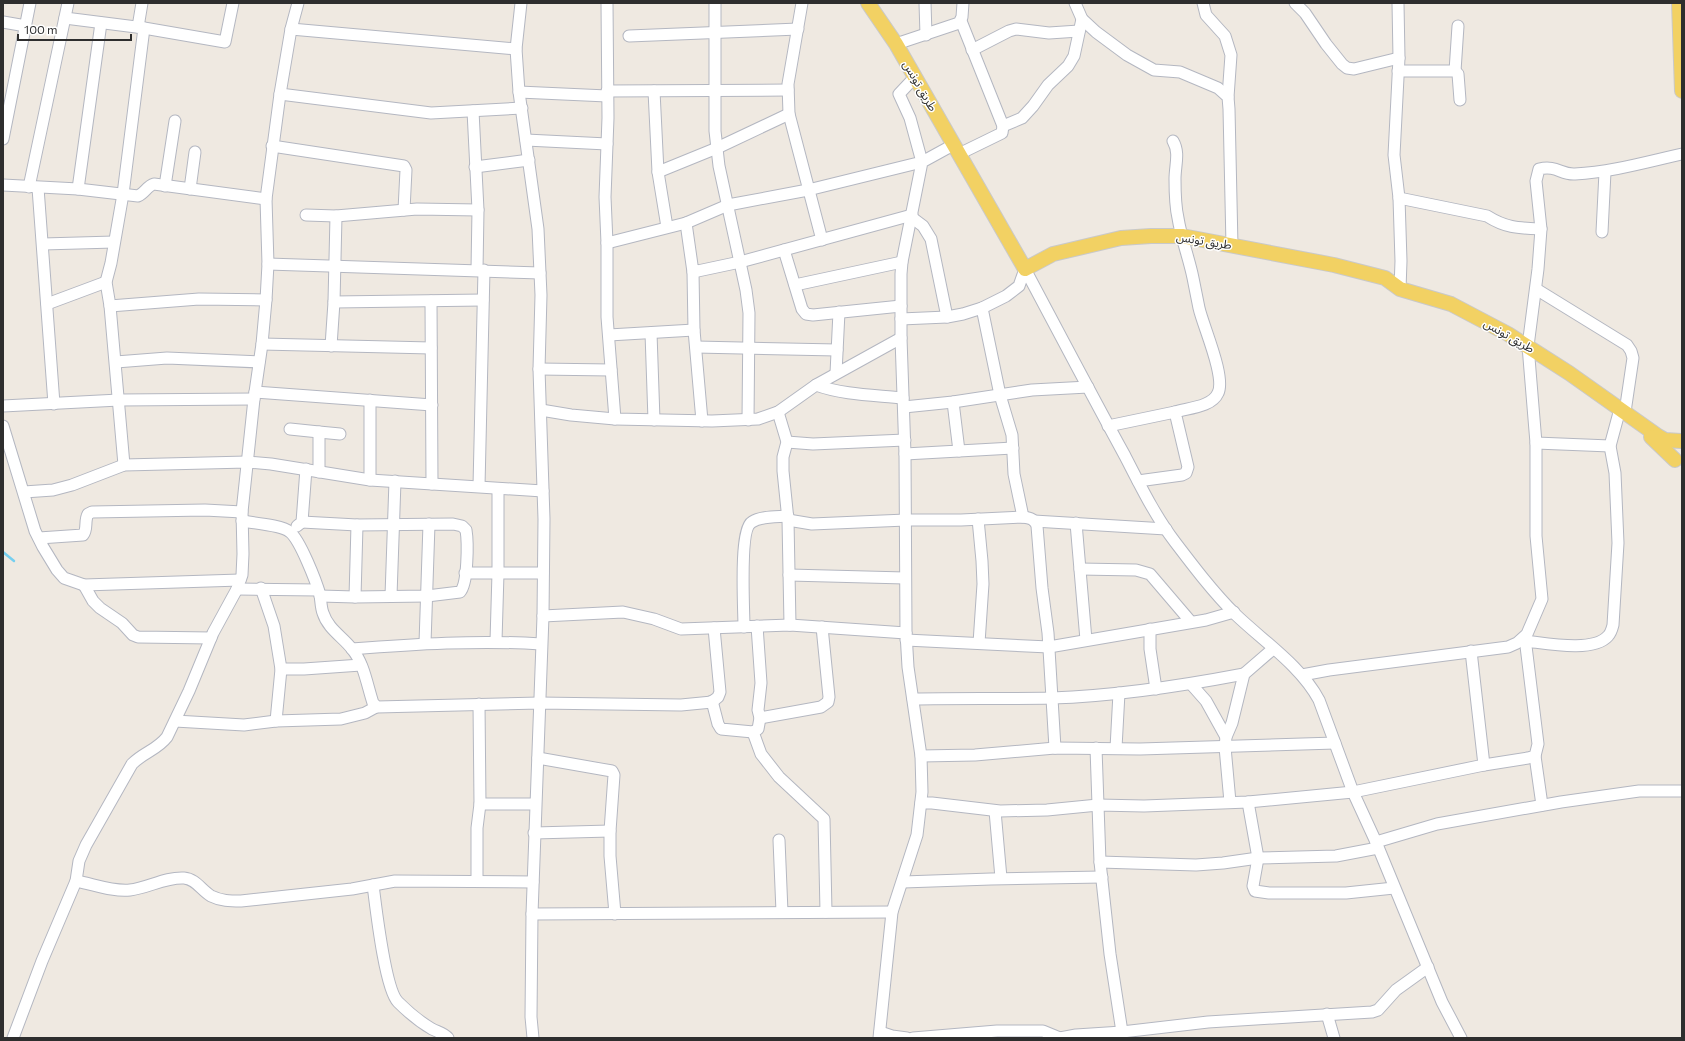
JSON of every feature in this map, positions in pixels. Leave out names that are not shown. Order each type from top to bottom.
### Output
[{"type":"main road","name":"طريق تونس","points":[[868,3],[896,44],[1025,269],[1053,254],[1121,238],[1182,236],[1334,265],[1384,278],[1400,289],[1451,304],[1508,334],[1528,346],[1658,436],[1673,441],[1681,441]]},
{"type":"main road","points":[[1680,3],[1682,90]]},
{"type":"main road","name":"طريق تونس","points":[[1625,413],[1678,463]]},
{"type":"main road","name":"طريق تونس","points":[[1678,463],[1674,456],[1675,447],[1681,441]]},
{"type":"street","points":[[3,139],[30,3]]},
{"type":"street","points":[[54,404],[43,244],[33,187],[68,3]]},
{"type":"street","points":[[124,465],[116,362],[106,282],[123,194],[141,27],[142,3]]},
{"type":"street","points":[[65,18],[141,27],[225,42],[233,3]]},
{"type":"street","points":[[13,1038],[42,961],[76,881],[79,861],[86,845],[126,774],[140,756],[162,744],[167,737],[211,638],[239,584],[242,575],[242,516],[266,300],[268,264],[266,199],[280,94],[291,29],[298,3]]},
{"type":"street","points":[[521,3],[516,49],[519,92],[538,229],[540,273],[539,369],[543,491],[543,616],[532,914],[531,1017],[533,1038]]},
{"type":"street","points":[[607,3],[607,144],[605,197],[609,335],[615,420]]},
{"type":"street","points":[[715,3],[715,131],[719,166],[746,290],[749,313],[748,420]]},
{"type":"street","points":[[802,3],[788,90],[789,114],[822,240]]},
{"type":"street","points":[[925,3],[926,35]]},
{"type":"street","points":[[607,243],[667,228],[728,205],[808,190],[922,162],[1002,133],[1003,126],[961,21],[963,3]]},
{"type":"street","points":[[1075,3],[1082,19],[1096,32],[1127,55],[1154,70],[1180,72],[1218,88],[1228,97]]},
{"type":"street","points":[[1203,3],[1206,15],[1225,36],[1231,55],[1228,97],[1232,246]]},
{"type":"street","points":[[1295,3],[1305,14],[1326,44],[1348,68],[1354,69],[1399,58]]},
{"type":"street","points":[[1398,3],[1399,58],[1394,155],[1401,261],[1400,289]]},
{"type":"street","points":[[1003,126],[1022,118],[1033,106],[1048,85],[1068,66],[1074,56],[1082,19]]},
{"type":"street","points":[[896,44],[956,25],[961,21]]},
{"type":"street","points":[[3,22],[26,26]]},
{"type":"street","points":[[78,189],[101,23]]},
{"type":"street","points":[[1458,26],[1455,71],[1458,74],[1460,100]]},
{"type":"street","points":[[629,36],[798,28]]},
{"type":"street","points":[[291,29],[516,49]]},
{"type":"street","points":[[972,50],[1009,31],[1016,29],[1049,33],[1079,31]]},
{"type":"street","points":[[1398,71],[1455,71]]},
{"type":"street","points":[[907,1038],[880,1035],[892,912],[917,835],[920,803],[921,756],[912,699],[906,636],[905,440],[901,306],[902,262],[922,162],[910,118],[899,94],[915,77]]},
{"type":"street","points":[[519,92],[607,94],[654,91],[788,90]]},
{"type":"street","points":[[654,91],[658,172],[667,228]]},
{"type":"street","points":[[280,94],[431,113],[522,108]]},
{"type":"street","points":[[473,111],[483,300],[479,486]]},
{"type":"street","points":[[658,172],[717,148],[789,114]]},
{"type":"street","points":[[165,186],[175,121]]},
{"type":"street","points":[[526,140],[607,144]]},
{"type":"street","points":[[1108,426],[1175,412],[1208,403],[1215,399],[1220,387],[1217,366],[1199,309],[1175,202],[1175,167],[1177,147],[1173,140]]},
{"type":"street","points":[[272,146],[404,166],[406,170],[404,210]]},
{"type":"street","points":[[190,189],[195,152]]},
{"type":"street","points":[[1542,805],[1535,756],[1538,744],[1525,639],[1542,599],[1536,536],[1536,443],[1528,346],[1536,289],[1541,229],[1536,180],[1539,169],[1550,167],[1572,174],[1605,172],[1682,154]]},
{"type":"street","points":[[475,167],[529,160]]},
{"type":"street","points":[[1602,232],[1605,172]]},
{"type":"street","points":[[3,185],[78,189],[138,196],[145,192],[151,184],[266,199]]},
{"type":"street","points":[[1398,198],[1487,216],[1499,224],[1511,228],[1541,229]]},
{"type":"street","points":[[306,215],[336,216],[404,210],[478,210]]},
{"type":"street","points":[[332,346],[336,216]]},
{"type":"street","points":[[693,272],[740,262],[912,216]]},
{"type":"street","points":[[912,216],[923,226],[931,239],[947,317]]},
{"type":"street","points":[[686,222],[693,272],[694,330],[702,421]]},
{"type":"street","points":[[43,244],[114,242]]},
{"type":"street","points":[[784,250],[802,309],[806,314],[901,306]]},
{"type":"street","points":[[795,285],[902,262]]},
{"type":"street","points":[[268,264],[540,273]]},
{"type":"street","points":[[901,319],[947,317],[982,308],[1006,296],[1019,286],[1025,269]]},
{"type":"street","points":[[1025,269],[1108,426],[1166,529],[1207,582],[1234,612],[1308,681],[1319,700],[1353,792],[1377,845],[1444,1007],[1461,1038]]},
{"type":"street","points":[[47,304],[106,282]]},
{"type":"street","points":[[1302,675],[1329,670],[1508,647],[1525,639],[1576,646],[1596,643],[1606,638],[1610,632],[1613,625],[1618,543],[1615,473],[1610,446],[1625,413],[1632,358],[1631,351],[1626,345],[1536,289]]},
{"type":"street","points":[[110,306],[199,299],[266,300]]},
{"type":"street","points":[[334,302],[483,300]]},
{"type":"street","points":[[431,301],[432,484]]},
{"type":"street","points":[[982,308],[1000,395],[1012,435],[1014,474],[1023,517]]},
{"type":"street","points":[[836,374],[839,312]]},
{"type":"street","points":[[609,335],[694,330]]},
{"type":"street","points":[[651,333],[654,420]]},
{"type":"street","points":[[541,410],[615,420],[702,421],[748,420],[769,417],[816,385],[901,338]]},
{"type":"street","points":[[262,344],[431,348]]},
{"type":"street","points":[[696,347],[837,350]]},
{"type":"street","points":[[116,362],[167,358],[259,362]]},
{"type":"street","points":[[539,369],[611,370]]},
{"type":"street","points":[[816,385],[825,389],[903,402],[953,402],[1032,390],[1088,387]]},
{"type":"street","points":[[3,406],[255,395],[370,400],[432,405]]},
{"type":"street","points":[[370,400],[370,480]]},
{"type":"street","points":[[953,402],[960,451]]},
{"type":"street","points":[[778,412],[787,442],[783,457],[783,471],[788,518],[790,625]]},
{"type":"street","points":[[1138,481],[1182,475],[1188,470],[1175,412]]},
{"type":"street","points":[[3,426],[39,538],[57,570],[64,578],[84,584],[239,584],[261,588],[355,597],[427,596],[460,592],[462,590],[465,573],[466,530],[462,526],[453,524],[393,526],[302,522],[290,532]]},
{"type":"street","points":[[290,429],[340,434]]},
{"type":"street","points":[[319,432],[319,472]]},
{"type":"street","points":[[787,442],[813,444],[905,440]]},
{"type":"street","points":[[1536,443],[1610,446]]},
{"type":"street","points":[[905,454],[1013,448]]},
{"type":"street","points":[[24,492],[53,490],[72,485],[124,465],[247,462],[306,469],[370,480],[543,491]]},
{"type":"street","points":[[302,522],[306,469]]},
{"type":"street","points":[[391,596],[395,481]]},
{"type":"street","points":[[496,641],[498,488]]},
{"type":"street","points":[[39,538],[83,535],[86,530],[85,519],[88,514],[92,512],[205,510],[242,516],[290,532],[300,547],[319,593],[323,614],[328,624],[352,649],[361,666],[373,703],[376,707]]},
{"type":"street","points":[[744,627],[744,542],[748,526],[751,522],[758,520],[788,518],[812,524],[1023,517],[1034,521],[1166,529]]},
{"type":"street","points":[[978,519],[983,584],[979,643]]},
{"type":"street","points":[[1034,521],[1037,526],[1049,647],[1055,748]]},
{"type":"street","points":[[425,643],[429,524]]},
{"type":"street","points":[[1076,524],[1086,640]]},
{"type":"street","points":[[355,597],[357,525]]},
{"type":"street","points":[[1080,569],[1136,570],[1150,574],[1191,622]]},
{"type":"street","points":[[465,573],[543,573]]},
{"type":"street","points":[[788,575],[905,578]]},
{"type":"street","points":[[84,584],[97,604],[107,614],[122,623],[133,635],[138,637],[211,638]]},
{"type":"street","points":[[261,588],[274,626],[282,669],[276,721]]},
{"type":"street","points":[[543,616],[623,612],[654,619],[681,629],[790,625],[979,643],[1049,647],[1191,622],[1234,612]]},
{"type":"street","points":[[712,701],[718,724],[721,729],[753,732],[758,729],[760,718],[758,710],[761,683],[757,626]]},
{"type":"street","points":[[760,718],[821,706],[828,702],[829,697],[822,627]]},
{"type":"street","points":[[175,721],[244,725],[276,721],[341,719],[365,713],[376,707],[539,703],[681,705],[712,702],[718,697],[720,692],[714,628]]},
{"type":"street","points":[[1150,629],[1150,648],[1156,688]]},
{"type":"street","points":[[352,649],[425,643],[496,641],[541,644]]},
{"type":"street","points":[[912,699],[1052,698],[1119,693],[1192,684],[1244,674],[1273,648]]},
{"type":"street","points":[[1471,651],[1484,765]]},
{"type":"street","points":[[282,669],[361,666]]},
{"type":"street","points":[[1230,802],[1226,742],[1244,674]]},
{"type":"street","points":[[1192,684],[1206,701],[1226,742]]},
{"type":"street","points":[[1116,748],[1119,693]]},
{"type":"street","points":[[477,881],[477,828],[480,804],[479,704]]},
{"type":"street","points":[[753,732],[760,754],[779,777],[824,819],[826,912]]},
{"type":"street","points":[[921,756],[975,756],[1055,748],[1116,748],[1226,742],[1335,742]]},
{"type":"street","points":[[1096,748],[1100,862],[1110,954],[1122,1032]]},
{"type":"street","points":[[920,803],[932,803],[995,811],[1047,810],[1098,805],[1201,805],[1248,802],[1353,792],[1535,756]]},
{"type":"street","points":[[538,758],[612,771],[614,775],[610,831],[610,856],[615,914]]},
{"type":"street","points":[[1100,862],[1180,866],[1224,863],[1258,858],[1336,856],[1377,845],[1437,824],[1542,805],[1639,791],[1682,791]]},
{"type":"street","points":[[1248,802],[1258,858],[1253,886],[1254,890],[1257,892],[1346,893],[1394,888]]},
{"type":"street","points":[[480,804],[535,804]]},
{"type":"street","points":[[995,811],[1001,878]]},
{"type":"street","points":[[534,833],[610,831]]},
{"type":"street","points":[[779,840],[782,912]]},
{"type":"street","points":[[903,882],[1001,878],[1102,877]]},
{"type":"street","points":[[76,881],[125,890],[144,887],[170,879],[184,878],[192,880],[210,895],[226,901],[266,899],[373,885],[395,880],[430,882],[533,882]]},
{"type":"street","points":[[373,885],[387,975],[393,994],[397,1000],[413,1015],[432,1029],[445,1034],[448,1038]]},
{"type":"street","points":[[532,914],[892,912]]},
{"type":"street","points":[[913,1038],[997,1031],[1044,1031],[1060,1038],[1076,1035],[1122,1032],[1208,1022],[1363,1013],[1378,1010],[1396,990],[1428,968]]},
{"type":"street","points":[[1327,1014],[1334,1038]]},
{"type":"waterway","points":[[3,552],[14,561]]}]
